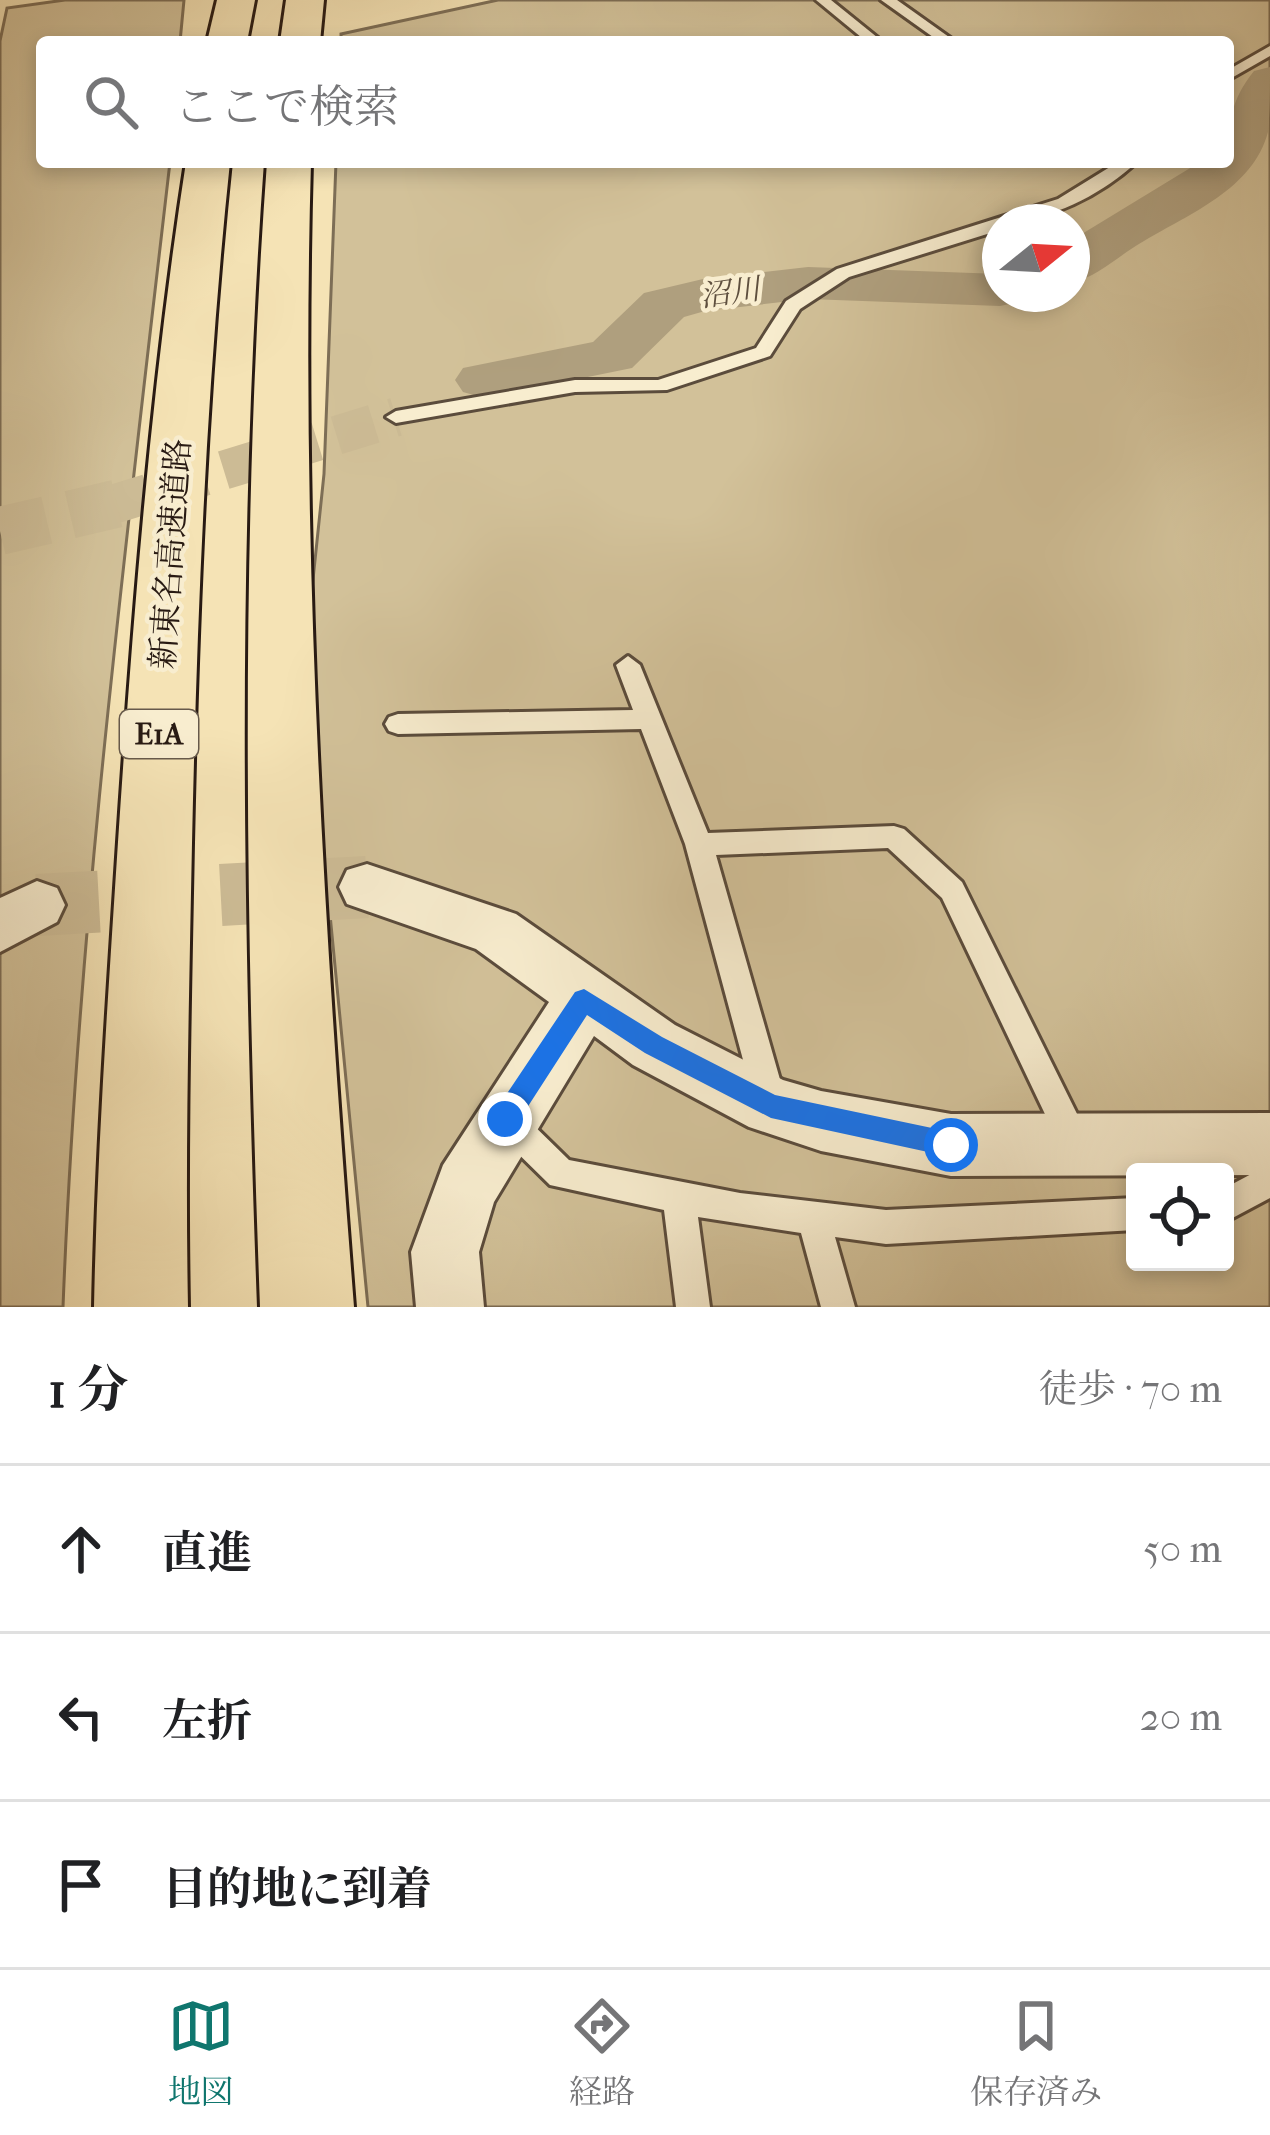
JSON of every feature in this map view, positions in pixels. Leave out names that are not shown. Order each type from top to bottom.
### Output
[{"type":"highway","points":[[228,36],[236,0]]},
{"type":"highway","points":[[301,36],[305,0]]},
{"type":"highway","name":"新東名高速道路","points":[[141,1307],[140,1194],[164,611],[191,278],[207,168]]},
{"type":"highway","points":[[289,168],[280,304],[278,610],[289,995],[307,1307]]},
{"type":"street","points":[[367,887],[496,931],[584,999],[654,1045],[771,1106],[951,1145],[1270,1144]]},
{"type":"street","points":[[450,1307],[445,1252],[466,1188],[584,999]]},
{"type":"lane","points":[[823,0],[868,36]]},
{"type":"lane","points":[[888,0],[940,36]]},
{"type":"lane","points":[[1234,72],[1270,50]]},
{"type":"lane","points":[[1058,204],[1119,168]]},
{"type":"lane","points":[[396,417],[575,386],[660,386],[763,352],[793,305],[843,273],[982,229]]},
{"type":"lane","points":[[628,665],[699,844],[771,1106]]},
{"type":"lane","points":[[398,724],[650,719]]},
{"type":"lane","points":[[699,844],[894,837],[952,890],[1076,1145]]},
{"type":"lane","points":[[505,1119],[561,1174],[813,1218],[886,1227],[1126,1214]]},
{"type":"lane","points":[[1234,1201],[1270,1180]]},
{"type":"lane","points":[[680,1196],[693,1307]]},
{"type":"lane","points":[[813,1218],[838,1307]]},
{"type":"shaded area","points":[[65,0],[184,0],[181,36],[36,36],[36,168],[169,168],[92,877],[63,1307],[0,1307],[0,41],[7,8]]},
{"type":"shaded area","points":[[498,0],[1270,0],[1270,1307],[368,1307],[305,656],[324,474],[336,168],[1234,168],[1234,36],[341,34]]},
{"type":"waterway","name":"沼川","points":[[1234,155],[1270,80]]},
{"type":"waterway","name":"沼川","points":[[1090,252],[1191,193],[1223,168]]},
{"type":"waterway","name":"沼川","points":[[484,380],[612,356],[664,305],[703,295],[808,283],[982,289]]},
{"type":"tunnel","points":[[111,505],[396,417]]},
{"type":"tunnel","points":[[0,531],[124,502]]},
{"type":"tunnel","points":[[37,905],[367,887]]},
{"type":"route","points":[[505,1119],[584,999],[654,1045],[771,1106],[951,1145]]}]
